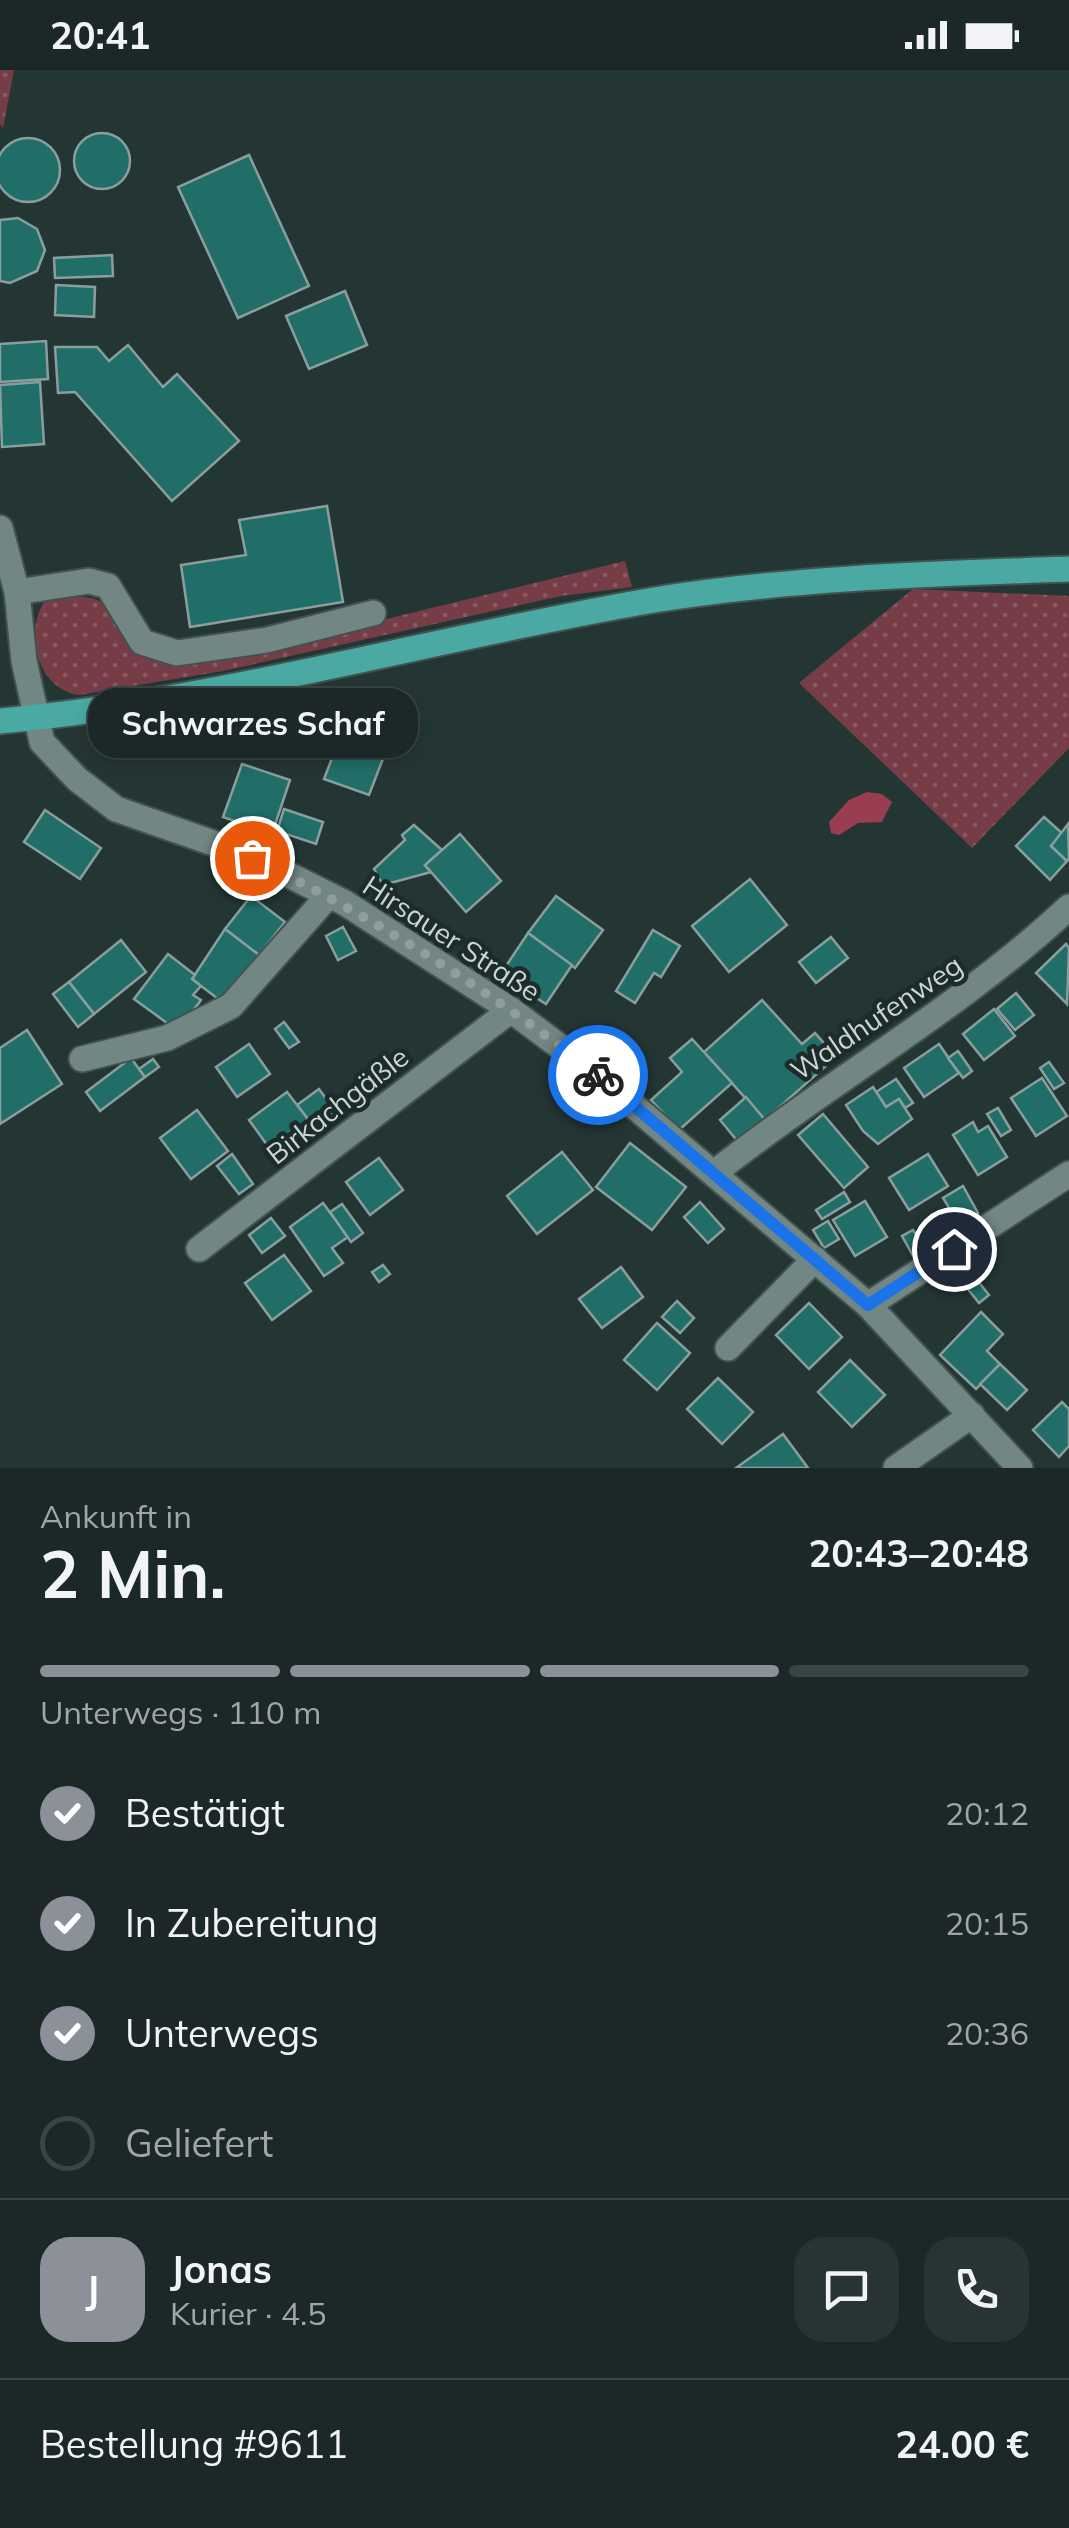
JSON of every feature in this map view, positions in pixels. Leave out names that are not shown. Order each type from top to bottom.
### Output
[{"type":"main road","points":[[0,721],[183,694],[657,600],[885,576],[1069,569]]},
{"type":"street","points":[[0,528],[35,717]]},
{"type":"street","points":[[10,582],[89,581],[108,586],[142,642],[178,653],[267,640],[373,613]]},
{"type":"street","name":"Hirsauer Straße","points":[[35,717],[42,742],[76,779],[116,809],[252,858],[328,895],[511,1010],[596,1073],[868,1305],[1020,1468]]},
{"type":"street","points":[[82,1059],[167,1038],[231,1006],[328,895]]},
{"type":"street","name":"Waldhufenweg","points":[[714,1173],[800,1106],[987,978],[1069,907]]},
{"type":"street","name":"Birkachgäßle","points":[[199,1248],[511,1010]]},
{"type":"street","points":[[868,1305],[1069,1174]]},
{"type":"street","points":[[728,1348],[815,1259]]},
{"type":"street","points":[[896,1468],[972,1416]]},
{"type":"shaded area","points":[[0,70],[14,70],[3,128],[0,124]]},
{"type":"shaded area","points":[[625,561],[632,587],[561,596],[223,671],[79,695],[53,683],[35,644],[38,615],[44,602],[65,598],[82,597],[104,604],[141,654],[267,648]]},
{"type":"shaded area","points":[[913,589],[1069,596],[1069,748],[972,848],[799,683]]},
{"type":"shaded area","points":[[867,792],[882,794],[892,802],[882,822],[858,823],[839,835],[831,833],[829,822],[849,800]]},
{"type":"building","points":[[102,133],[122,141],[130,161],[122,181],[102,189],[82,181],[74,161],[82,141]]},
{"type":"building","points":[[16,141],[40,141],[51,147],[57,158],[57,182],[51,193],[40,199],[16,199],[5,193],[-1,182],[-1,158],[5,147]]},
{"type":"building","points":[[249,155],[309,286],[238,318],[178,187]]},
{"type":"building","points":[[18,218],[37,229],[45,250],[37,271],[10,283],[0,281],[0,220]]},
{"type":"building","points":[[112,255],[113,276],[55,278],[54,258]]},
{"type":"building","points":[[56,285],[95,287],[94,317],[55,315]]},
{"type":"building","points":[[345,291],[367,345],[309,369],[286,316]]},
{"type":"building","points":[[46,341],[48,379],[0,382],[0,344]]},
{"type":"building","points":[[128,345],[163,387],[177,374],[239,441],[172,501],[75,392],[58,393],[55,347],[97,347],[109,361]]},
{"type":"building","points":[[40,382],[44,444],[2,447],[0,385]]},
{"type":"building","points":[[327,506],[343,602],[190,627],[181,565],[246,555],[239,520]]},
{"type":"building","points":[[339,740],[384,756],[369,795],[324,779]]},
{"type":"building","points":[[242,764],[290,780],[272,834],[223,817]]},
{"type":"building","points":[[284,809],[323,822],[316,844],[277,831]]},
{"type":"building","points":[[45,810],[101,848],[80,879],[24,842]]},
{"type":"building","points":[[1044,817],[1063,834],[1051,846],[1067,861],[1050,880],[1016,846]]},
{"type":"building","points":[[1068,824],[1069,859],[1067,861],[1051,846]]},
{"type":"building","points":[[414,825],[442,850],[425,865],[431,872],[383,885],[374,869],[405,840],[402,835]]},
{"type":"building","points":[[460,834],[501,881],[466,912],[425,865]]},
{"type":"building","points":[[750,879],[787,925],[729,972],[692,926]]},
{"type":"building","points":[[251,896],[285,922],[259,955],[225,929]]},
{"type":"building","points":[[556,896],[603,930],[575,968],[528,933]]},
{"type":"building","points":[[343,927],[356,951],[338,960],[326,936]]},
{"type":"building","points":[[225,929],[259,955],[222,1002],[192,979]]},
{"type":"building","points":[[653,930],[680,946],[661,977],[654,973],[635,1003],[616,991]]},
{"type":"building","points":[[528,933],[572,965],[546,1004],[500,975]]},
{"type":"building","points":[[831,937],[848,958],[816,983],[799,962]]},
{"type":"building","points":[[121,940],[146,972],[94,1014],[69,982]]},
{"type":"building","points":[[1066,944],[1069,948],[1067,1004],[1036,973]]},
{"type":"building","points":[[168,954],[195,975],[192,979],[201,986],[193,995],[201,1000],[178,1031],[134,999]]},
{"type":"building","points":[[69,982],[94,1014],[78,1027],[53,994]]},
{"type":"building","points":[[1016,993],[1034,1015],[1015,1030],[997,1009]]},
{"type":"building","points":[[762,1000],[802,1044],[815,1033],[836,1057],[765,1120],[704,1052]]},
{"type":"building","points":[[994,1009],[1015,1036],[984,1060],[963,1034]]},
{"type":"building","points":[[284,1022],[299,1042],[289,1048],[275,1029]]},
{"type":"building","points":[[27,1030],[62,1084],[0,1124],[0,1048]]},
{"type":"building","points":[[692,1039],[732,1083],[679,1130],[651,1100],[682,1072],[670,1058]]},
{"type":"building","points":[[249,1044],[270,1074],[237,1097],[216,1067]]},
{"type":"building","points":[[939,1044],[959,1073],[924,1097],[904,1068]]},
{"type":"building","points":[[958,1051],[972,1071],[963,1078],[948,1058]]},
{"type":"building","points":[[131,1058],[145,1077],[100,1111],[86,1092]]},
{"type":"building","points":[[153,1059],[159,1067],[145,1077],[139,1069]]},
{"type":"building","points":[[1049,1062],[1064,1083],[1054,1089],[1040,1068]]},
{"type":"building","points":[[1042,1078],[1067,1116],[1036,1136],[1011,1098]]},
{"type":"building","points":[[896,1079],[913,1103],[905,1108],[899,1099],[886,1107],[876,1092]]},
{"type":"building","points":[[873,1087],[886,1107],[899,1099],[912,1119],[878,1144],[863,1131],[846,1105]]},
{"type":"building","points":[[319,1089],[335,1111],[314,1127],[297,1105]]},
{"type":"building","points":[[287,1092],[314,1127],[275,1156],[249,1120]]},
{"type":"building","points":[[746,1097],[765,1120],[739,1143],[720,1120]]},
{"type":"building","points":[[998,1108],[1011,1130],[1001,1136],[987,1114]]},
{"type":"building","points":[[197,1110],[228,1151],[191,1179],[160,1138]]},
{"type":"building","points":[[823,1114],[868,1167],[844,1188],[798,1135]]},
{"type":"building","points":[[973,1122],[978,1132],[988,1126],[1007,1157],[978,1175],[953,1135]]},
{"type":"building","points":[[630,1143],[686,1187],[652,1230],[596,1187]]},
{"type":"building","points":[[562,1152],[593,1190],[537,1234],[507,1196]]},
{"type":"building","points":[[232,1154],[253,1184],[239,1194],[217,1166]]},
{"type":"building","points":[[928,1154],[948,1186],[909,1210],[889,1178]]},
{"type":"building","points":[[379,1158],[403,1190],[370,1215],[346,1182]]},
{"type":"building","points":[[963,1186],[978,1213],[959,1224],[943,1198]]},
{"type":"building","points":[[844,1192],[850,1202],[822,1219],[816,1210]]},
{"type":"building","points":[[865,1201],[887,1237],[855,1256],[833,1220]]},
{"type":"building","points":[[700,1202],[724,1229],[708,1243],[684,1217]]},
{"type":"building","points":[[323,1203],[348,1237],[332,1248],[343,1263],[324,1276],[290,1227]]},
{"type":"building","points":[[342,1204],[363,1233],[351,1242],[330,1212]]},
{"type":"building","points":[[271,1218],[285,1236],[262,1253],[249,1235]]},
{"type":"building","points":[[828,1221],[839,1239],[824,1248],[813,1230]]},
{"type":"building","points":[[913,1230],[924,1247],[912,1254],[902,1236]]},
{"type":"building","points":[[284,1255],[311,1291],[272,1320],[245,1283]]},
{"type":"building","points":[[383,1265],[390,1274],[379,1282],[372,1272]]},
{"type":"building","points":[[621,1267],[643,1297],[602,1328],[579,1299]]},
{"type":"building","points":[[973,1275],[989,1295],[979,1303],[963,1283]]},
{"type":"building","points":[[677,1301],[694,1318],[680,1333],[662,1317]]},
{"type":"building","points":[[809,1303],[842,1337],[809,1369],[776,1335]]},
{"type":"building","points":[[981,1312],[1003,1334],[987,1351],[1000,1364],[976,1389],[940,1355]]},
{"type":"building","points":[[657,1323],[690,1353],[657,1390],[624,1360]]},
{"type":"building","points":[[850,1360],[885,1395],[852,1427],[818,1392]]},
{"type":"building","points":[[1000,1364],[1027,1390],[1007,1410],[980,1384]]},
{"type":"building","points":[[718,1378],[753,1412],[722,1444],[687,1409]]},
{"type":"building","points":[[1062,1402],[1069,1409],[1069,1446],[1059,1457],[1033,1430]]},
{"type":"building","points":[[783,1434],[808,1468],[736,1468]]},
{"type":"way so far","points":[[252,858],[344,903],[511,1010],[598,1075]]},
{"type":"place","name":"Schwarzes Schaf","points":[[252,858]]},
{"type":"route","points":[[598,1075],[868,1305],[954,1249]]}]
